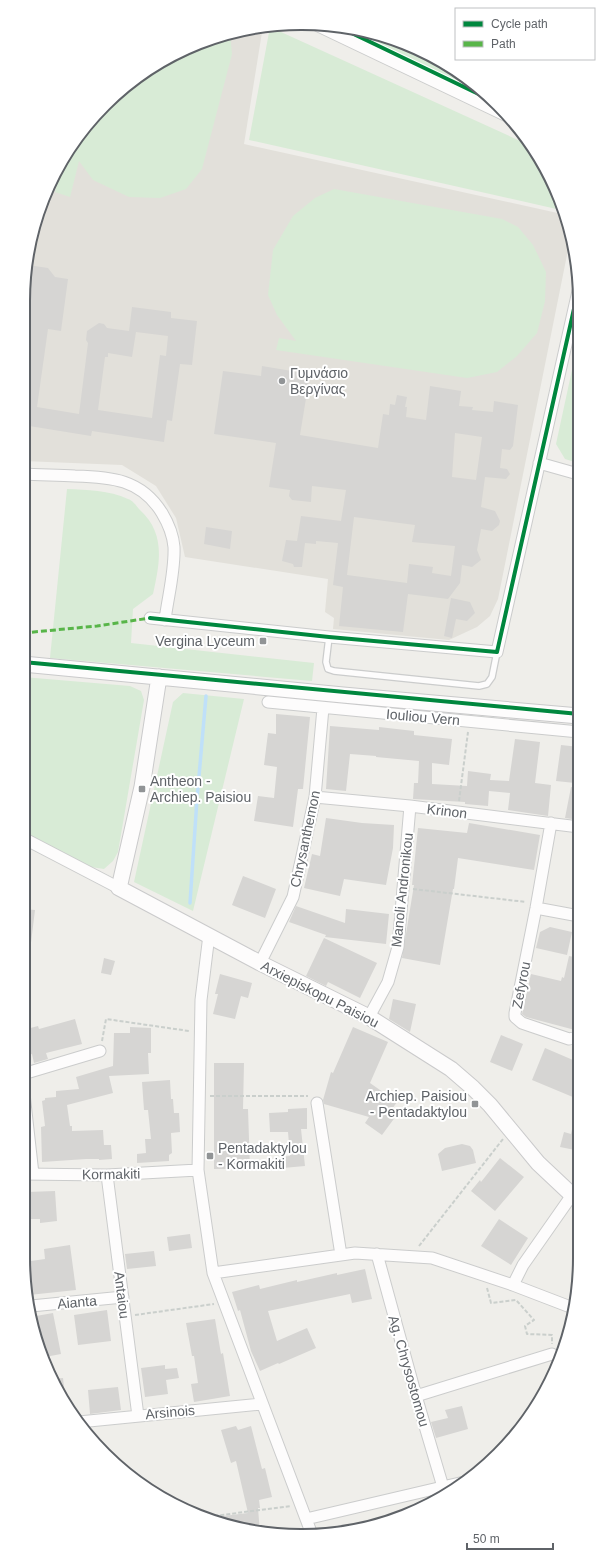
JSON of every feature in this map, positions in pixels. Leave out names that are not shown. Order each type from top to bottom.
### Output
[{"type":"street","points":[[330,32],[492,109]]},
{"type":"street","points":[[150,618],[329,637],[498,652],[573,313]]},
{"type":"street","points":[[539,464],[573,473]]},
{"type":"street","points":[[30,474],[112,478],[130,483],[151,499],[164,517],[172,534],[174,545],[174,561],[165,620]]},
{"type":"street","points":[[30,665],[573,715]]},
{"type":"street","points":[[119,888],[142,787],[159,677]]},
{"type":"street","name":"Iouliou Vern","points":[[268,702],[573,731]]},
{"type":"street","name":"Chrysanthemon","points":[[260,963],[293,897],[315,797],[323,708]]},
{"type":"street","name":"Krinon","points":[[315,797],[410,806],[573,825]]},
{"type":"street","name":"Manoli Andronikou","points":[[369,1017],[388,982],[398,947],[410,806]]},
{"type":"street","name":"Zefyrou","points":[[551,823],[515,1009],[515,1017],[522,1023],[562,1037],[573,1039]]},
{"type":"street","name":"Arxiepiskopu Paisiou","points":[[30,842],[260,963],[369,1017],[451,1069],[479,1093],[538,1163],[573,1195]]},
{"type":"street","points":[[536,906],[573,915]]},
{"type":"street","points":[[209,935],[201,1000],[198,1170],[213,1273],[310,1529]]},
{"type":"street","points":[[30,1072],[100,1051]]},
{"type":"street","points":[[316,1103],[341,1255]]},
{"type":"street","name":"Kormakiti","points":[[30,1174],[107,1175],[198,1170]]},
{"type":"street","name":"Antaiou","points":[[107,1175],[138,1416]]},
{"type":"street","points":[[514,1285],[522,1266],[573,1202]]},
{"type":"street","points":[[213,1273],[355,1252],[432,1258],[514,1285],[569,1306]]},
{"type":"street","name":"Ag. Chrysostomou","points":[[378,1254],[416,1396],[443,1487]]},
{"type":"street","name":"Aianta","points":[[34,1306],[122,1297]]},
{"type":"street","points":[[416,1396],[552,1354]]},
{"type":"street","name":"Arsinois","points":[[85,1421],[262,1404]]},
{"type":"street","points":[[306,1520],[448,1486]]},
{"type":"lane","points":[[329,637],[326,662],[328,668],[334,671],[479,686],[487,684],[492,677],[498,652]]},
{"type":"path","points":[[458,812],[469,722]]},
{"type":"path","points":[[403,888],[536,906]]},
{"type":"path","points":[[100,1051],[106,1019],[200,1032]]},
{"type":"path","points":[[199,1096],[313,1096],[316,1103]]},
{"type":"path","points":[[410,1257],[510,1131]]},
{"type":"path","points":[[486,1276],[491,1304],[516,1300],[534,1320],[525,1326],[527,1334],[552,1335],[552,1354]]},
{"type":"path","points":[[125,1316],[223,1302]]},
{"type":"path","points":[[216,1516],[300,1505]]},
{"type":"shaded area","name":"Γυμνάσιο Βεργίνας","points":[[262,33],[244,144],[559,213],[568,250],[498,599],[490,616],[477,627],[449,640],[333,629],[334,618],[325,612],[328,579],[185,557],[176,518],[156,486],[122,465],[30,461],[30,302],[32,266],[44,214],[66,166],[86,136],[97,122],[122,97],[166,66],[214,44]]},
{"type":"green space","points":[[279,31],[520,141],[537,166],[557,209],[249,140],[269,32]]},
{"type":"green space","points":[[365,37],[389,44],[422,58],[464,84]]},
{"type":"green space","points":[[231,39],[232,54],[202,169],[186,189],[160,198],[129,197],[93,180],[79,161],[70,197],[55,192],[58,181],[66,166],[86,136],[97,122],[122,97],[166,66],[181,58],[214,44]]},
{"type":"green space","points":[[334,189],[502,219],[518,227],[533,245],[546,272],[545,301],[537,333],[517,356],[497,372],[467,378],[276,350],[279,338],[296,341],[277,315],[268,295],[273,250],[293,216],[315,198]]},
{"type":"green space","points":[[573,365],[573,461],[565,459],[556,444]]},
{"type":"green space","points":[[67,489],[106,492],[121,496],[134,503],[148,518],[154,528],[159,548],[156,582],[153,594],[133,609],[131,643],[314,663],[312,681],[50,658]]},
{"type":"green space","points":[[30,678],[130,686],[141,691],[144,700],[118,852],[113,861],[104,869],[91,867],[30,836]]},
{"type":"green space","points":[[183,693],[244,699],[193,911],[134,882],[173,702]]},
{"type":"building","points":[[32,266],[48,268],[55,277],[68,279],[61,331],[48,329],[37,407],[79,414],[88,343],[86,340],[87,331],[99,323],[104,324],[107,328],[129,331],[132,307],[171,312],[171,318],[197,321],[192,365],[180,364],[172,421],[167,420],[164,442],[92,431],[91,436],[30,426],[30,302]],"holes":[[[136,332],[168,336],[166,356],[160,355],[152,418],[98,410],[105,357],[108,357],[108,353],[132,357]]]},
{"type":"building","points":[[262,366],[310,374],[300,435],[378,448],[383,414],[389,415],[390,404],[395,405],[397,395],[407,397],[405,407],[407,407],[406,417],[426,420],[430,386],[461,391],[459,406],[473,407],[472,410],[493,412],[494,401],[518,405],[513,446],[510,450],[502,449],[500,468],[507,469],[510,474],[506,479],[485,477],[481,507],[495,511],[500,521],[499,525],[492,531],[481,529],[477,550],[481,560],[472,567],[462,565],[460,583],[448,599],[408,594],[403,632],[339,626],[343,587],[333,585],[338,543],[316,541],[316,544],[305,543],[302,567],[294,567],[293,564],[282,561],[286,540],[297,541],[301,516],[341,521],[346,490],[312,486],[311,502],[292,500],[289,496],[290,490],[269,487],[276,443],[214,434],[223,371],[261,376]],"holes":[[[455,433],[482,437],[476,480],[452,477]],[[354,517],[415,525],[412,542],[455,546],[451,576],[432,573],[433,567],[409,564],[407,583],[347,575]]]},
{"type":"building","points":[[206,527],[232,531],[230,549],[204,544]]},
{"type":"building","points":[[451,598],[470,602],[475,613],[467,621],[456,619],[452,638],[444,636]]},
{"type":"building","points":[[276,714],[310,717],[303,789],[298,789],[293,827],[254,821],[258,796],[274,798],[277,767],[264,765],[268,733],[276,734]]},
{"type":"building","points":[[330,726],[379,730],[379,727],[414,731],[414,735],[452,739],[449,765],[432,763],[432,784],[467,786],[468,771],[491,774],[490,780],[509,781],[515,739],[540,742],[535,783],[551,785],[548,816],[508,810],[510,793],[489,791],[488,806],[465,804],[465,802],[413,799],[414,783],[418,783],[419,761],[350,754],[346,791],[326,789]]},
{"type":"building","points":[[561,745],[573,746],[573,783],[556,781]]},
{"type":"building","points":[[571,787],[573,788],[573,819],[565,818]]},
{"type":"building","points":[[326,818],[362,823],[394,825],[393,848],[386,885],[344,879],[340,896],[304,888],[312,854],[320,856]]},
{"type":"building","points":[[469,823],[540,835],[534,870],[458,858],[440,965],[402,958],[414,885],[412,885],[418,828],[467,833]]},
{"type":"building","points":[[243,876],[276,889],[265,918],[232,905]]},
{"type":"building","points":[[296,906],[345,923],[346,909],[389,914],[386,944],[325,937],[326,935],[289,922]]},
{"type":"building","points":[[30,910],[35,910],[30,951]]},
{"type":"building","points":[[550,927],[572,932],[567,955],[536,948],[540,932]]},
{"type":"building","points":[[324,938],[377,963],[360,998],[328,982],[326,986],[306,976]]},
{"type":"building","points":[[569,956],[573,957],[573,1029],[526,1017],[522,1014],[531,974],[561,981],[562,977],[564,978]]},
{"type":"building","points":[[104,958],[115,961],[111,975],[101,973]]},
{"type":"building","points":[[220,974],[252,983],[248,998],[241,996],[235,1019],[213,1014],[218,994],[215,994]]},
{"type":"building","points":[[393,999],[416,1004],[410,1032],[389,1019]]},
{"type":"building","points":[[75,1019],[82,1044],[46,1053],[48,1059],[34,1063],[32,1054],[30,1054],[30,1028],[38,1026],[39,1029]]},
{"type":"building","points":[[130,1027],[151,1028],[151,1053],[148,1053],[149,1074],[109,1076],[113,1093],[67,1105],[72,1131],[103,1130],[104,1145],[111,1145],[112,1159],[42,1162],[41,1127],[45,1126],[42,1101],[45,1100],[45,1098],[56,1097],[56,1091],[79,1089],[76,1077],[113,1066],[114,1033],[130,1033]]},
{"type":"building","points":[[353,1027],[388,1042],[370,1083],[397,1102],[390,1112],[396,1116],[382,1135],[365,1123],[369,1117],[324,1104],[323,1100],[331,1072],[333,1073]]},
{"type":"building","points":[[501,1035],[523,1044],[512,1071],[490,1062]]},
{"type":"building","points":[[545,1048],[573,1060],[573,1097],[532,1080]]},
{"type":"building","points":[[214,1063],[244,1063],[243,1109],[248,1109],[250,1169],[214,1169]]},
{"type":"building","points":[[170,1080],[171,1099],[173,1099],[174,1113],[179,1113],[180,1132],[171,1133],[172,1153],[169,1155],[169,1161],[137,1163],[137,1154],[146,1153],[145,1139],[151,1139],[148,1110],[144,1110],[142,1082]]},
{"type":"building","points":[[307,1108],[307,1129],[301,1129],[305,1166],[283,1168],[281,1157],[290,1156],[288,1132],[270,1132],[269,1113],[288,1112],[288,1109]]},
{"type":"building","points":[[573,1125],[573,1150],[560,1147],[564,1132],[571,1134]]},
{"type":"building","points":[[462,1144],[470,1146],[473,1150],[476,1163],[442,1171],[438,1154],[445,1148]]},
{"type":"building","points":[[500,1158],[524,1177],[495,1211],[471,1191],[480,1180],[481,1182]]},
{"type":"building","points":[[55,1191],[57,1221],[40,1223],[40,1219],[30,1219],[30,1192]]},
{"type":"building","points":[[499,1219],[528,1238],[511,1265],[481,1246]]},
{"type":"building","points":[[190,1234],[192,1248],[169,1251],[167,1237]]},
{"type":"building","points":[[70,1245],[76,1290],[32,1295],[30,1261],[45,1259],[44,1249]]},
{"type":"building","points":[[154,1251],[156,1266],[127,1269],[125,1254]]},
{"type":"building","points":[[365,1269],[372,1299],[352,1303],[350,1294],[268,1311],[277,1341],[307,1328],[316,1348],[260,1371],[251,1351],[240,1310],[238,1311],[232,1292],[259,1285],[260,1289],[297,1280],[297,1282],[337,1273],[337,1275]]},
{"type":"building","points":[[107,1310],[111,1341],[78,1345],[74,1315]]},
{"type":"building","points":[[53,1313],[61,1354],[49,1356],[44,1345],[36,1316]]},
{"type":"building","points":[[215,1319],[221,1354],[223,1353],[230,1396],[194,1402],[191,1384],[198,1383],[194,1356],[192,1356],[186,1323]]},
{"type":"building","points":[[165,1365],[165,1369],[177,1368],[179,1378],[166,1380],[168,1394],[145,1397],[141,1368]]},
{"type":"building","points":[[58,1378],[63,1378],[64,1390]]},
{"type":"building","points":[[118,1387],[121,1410],[90,1414],[88,1390]]},
{"type":"building","points":[[462,1406],[468,1429],[436,1438],[431,1422],[448,1418],[445,1410]]},
{"type":"building","points":[[236,1426],[238,1430],[251,1426],[262,1469],[265,1468],[272,1497],[259,1500],[259,1526],[223,1518],[223,1516],[248,1513],[236,1461],[231,1463],[221,1430]]},
{"type":"waterway","points":[[190,903],[206,696]]},
{"type":"marked path","points":[[30,632],[97,626],[150,618]]},
{"type":"cycle path","points":[[357,36],[475,92]]},
{"type":"cycle path","points":[[150,618],[329,637],[497,652],[573,313]]},
{"type":"cycle path","points":[[30,663],[573,713]]},
{"type":"place","name":"Γυμνάσιο Βεργίνας","points":[[282,381]]},
{"type":"place","name":"Vergina Lyceum","points":[[263,641]]},
{"type":"place","name":"Antheon - Archiep. Paisiou","points":[[142,789]]},
{"type":"place","name":"Archiep. Paisiou - Pentadaktylou","points":[[475,1104]]},
{"type":"place","name":"Pentadaktylou - Kormakiti","points":[[210,1156]]}]
